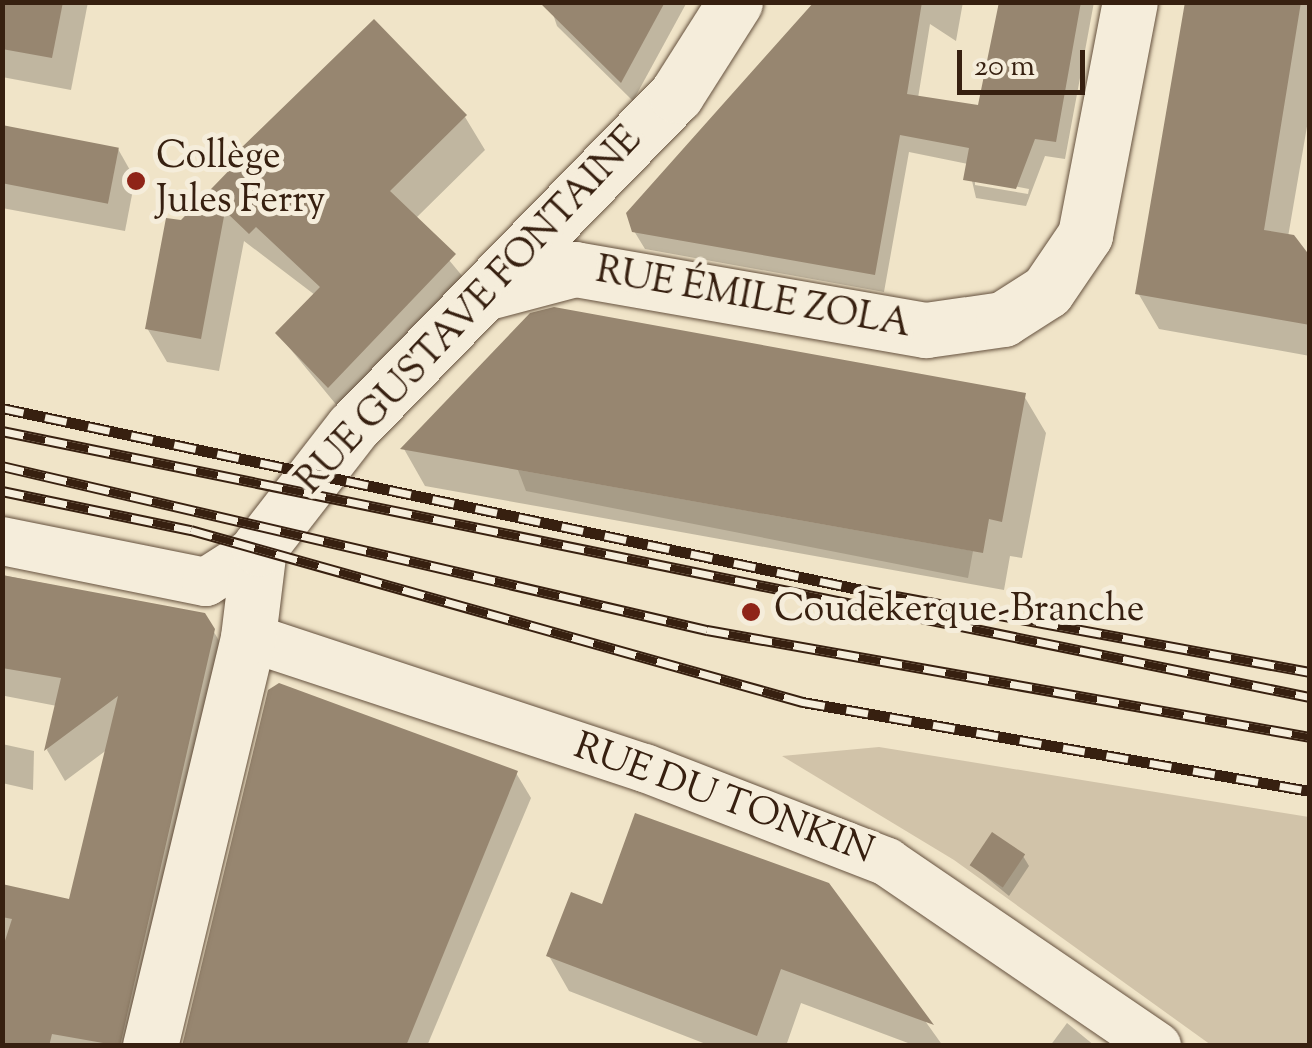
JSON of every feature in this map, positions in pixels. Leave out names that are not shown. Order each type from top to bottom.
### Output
[{"type":"street","name":"RUE GUSTAVE FONTAINE","points":[[260,548],[353,428],[683,86],[735,2]]},
{"type":"street","name":"RUE ÉMILE ZOLA","points":[[473,301],[545,270],[642,278],[940,331],[1003,319],[1034,302],[1069,265],[1090,220],[1130,2]]},
{"type":"street","points":[[585,185],[583,234],[602,258],[642,278]]},
{"type":"street","name":"RUE DU TONKIN","points":[[2,540],[197,582],[234,597],[250,627],[628,762],[886,862],[960,903],[1157,1046]]},
{"type":"street","points":[[197,582],[222,577],[260,548]]},
{"type":"street","points":[[150,1046],[250,627],[260,548]]},
{"type":"shaded area","points":[[518,470],[973,551],[968,578],[526,491]]},
{"type":"shaded area","points":[[879,747],[1309,817],[1309,1045],[1211,1045],[954,860],[782,756]]},
{"type":"building","points":[[2,2],[63,2],[52,58],[2,49]]},
{"type":"building","points":[[539,2],[665,2],[621,83]]},
{"type":"building","points":[[814,2],[922,2],[907,94],[978,105],[999,2],[1081,2],[1056,142],[1035,139],[1016,189],[963,180],[969,148],[900,135],[875,275],[632,232],[626,213]]},
{"type":"building","points":[[1185,2],[1301,2],[1264,230],[1294,235],[1310,256],[1310,325],[1135,294]]},
{"type":"building","points":[[374,19],[467,115],[390,191],[456,254],[328,388],[275,333],[320,287],[256,227],[249,234],[225,211],[201,339],[145,329],[166,218],[181,220],[243,156],[238,151]]},
{"type":"building","points":[[2,125],[119,148],[108,204],[2,183]]},
{"type":"building","points":[[554,307],[1026,393],[1002,522],[989,519],[983,553],[400,449],[530,313]]},
{"type":"building","points":[[2,575],[205,613],[215,629],[120,1046],[52,1034],[49,1046],[2,1046],[2,950],[12,919],[2,917],[2,884],[69,899],[118,696],[44,751],[61,678],[2,668]]},
{"type":"building","points":[[279,683],[518,771],[406,1046],[182,1046],[268,690]]},
{"type":"building","points":[[635,813],[829,883],[934,1025],[781,969],[757,1036],[546,956],[571,892],[602,904]]},
{"type":"building","points":[[992,832],[1025,854],[1003,888],[970,865]]},
{"type":"railway","points":[[2,408],[863,590],[1310,672]]},
{"type":"railway","points":[[2,431],[1310,697]]},
{"type":"railway","points":[[2,466],[707,630],[1310,737]]},
{"type":"railway","points":[[2,491],[191,530],[803,702],[1310,791]]},
{"type":"place","name":"Collège Jules Ferry","points":[[136,181]]},
{"type":"place","name":"Coudekerque-Branche","points":[[751,612]]}]
